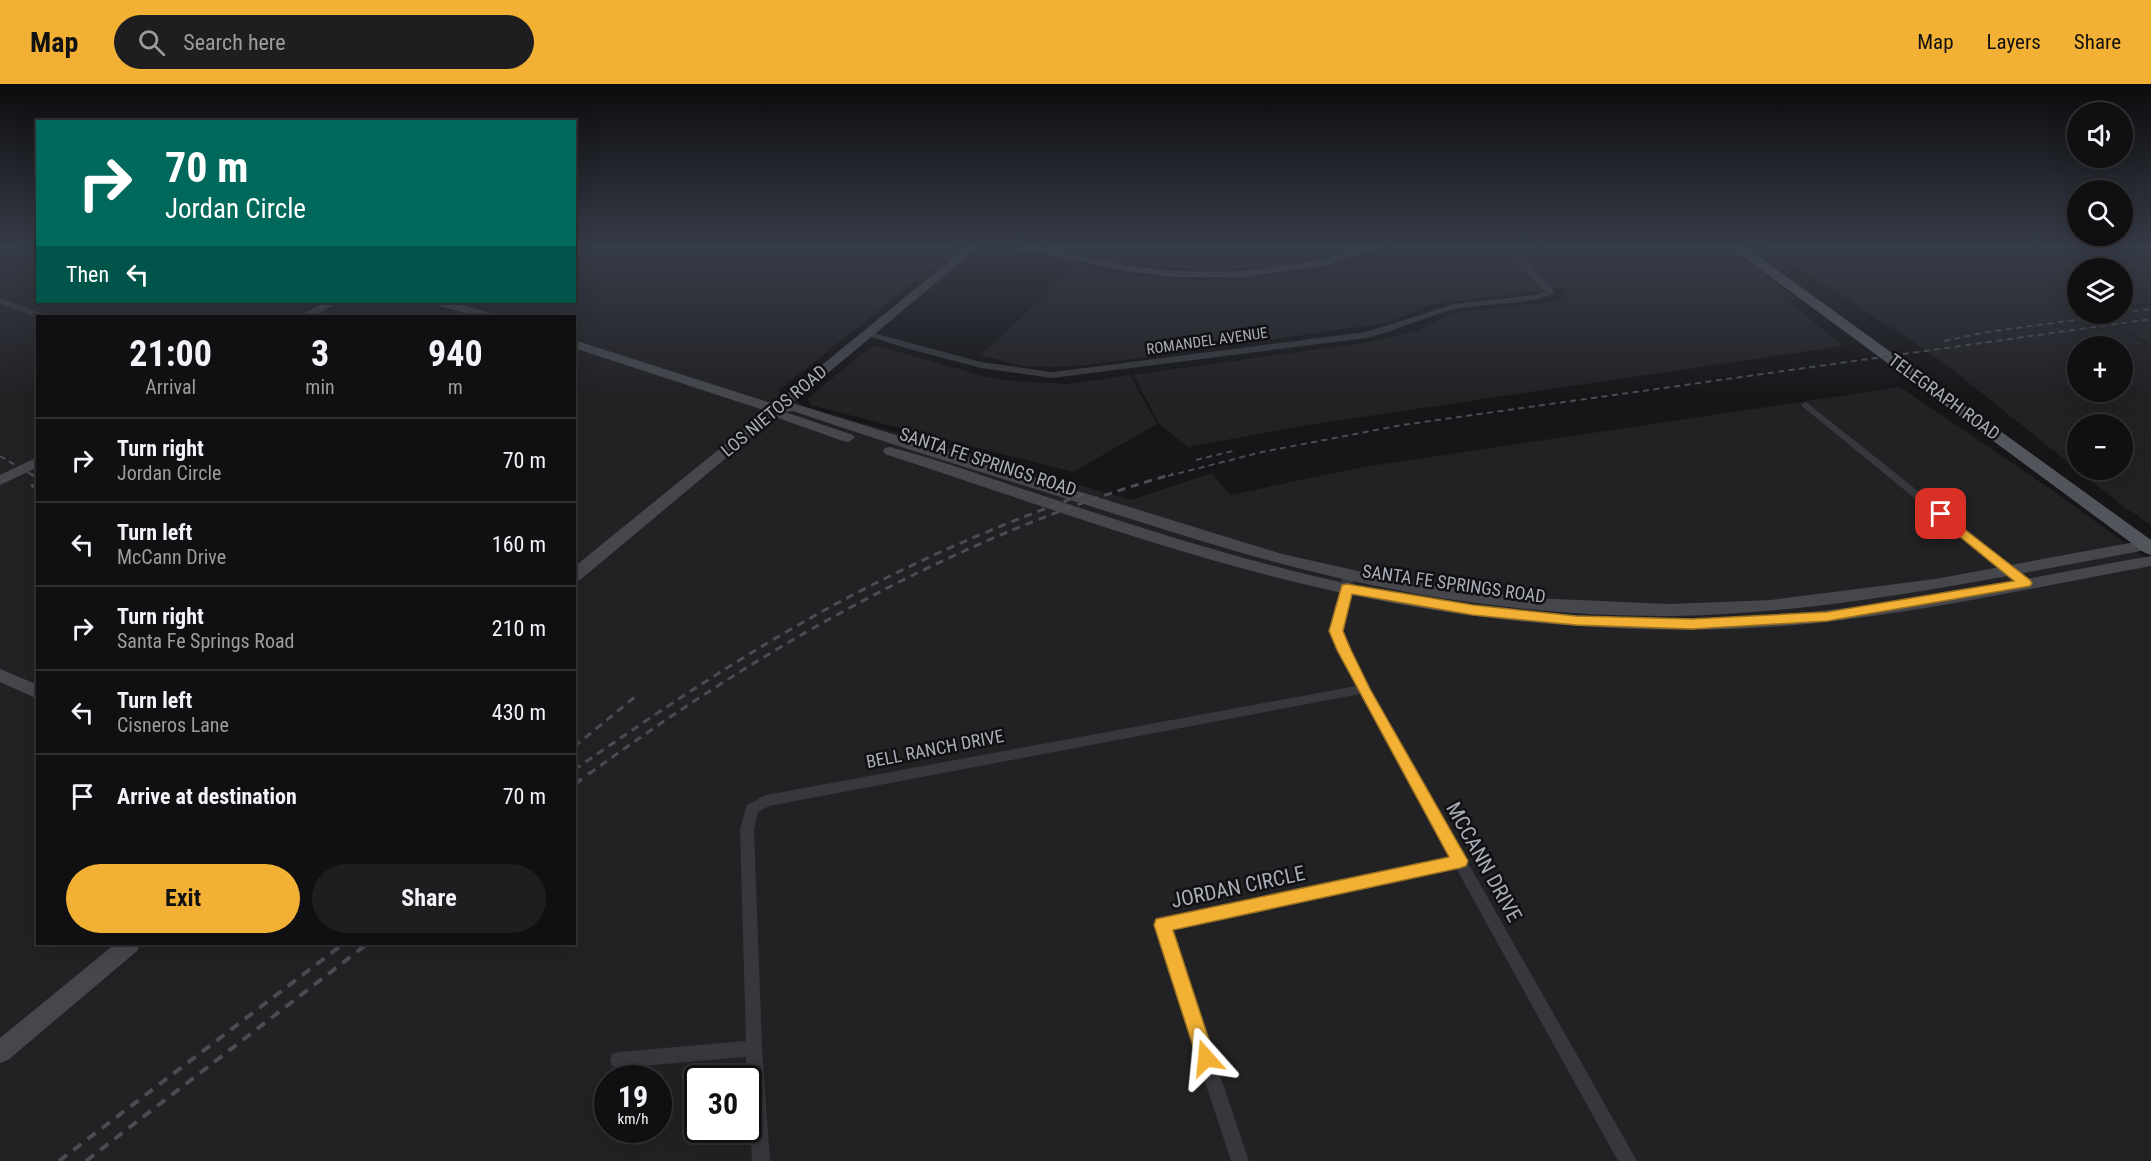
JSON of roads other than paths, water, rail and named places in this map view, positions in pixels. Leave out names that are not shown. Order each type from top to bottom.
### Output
[{"type":"main road","name":"LOS NIETOS ROAD","points":[[576,574],[912,296]]},
{"type":"main road","name":"TELEGRAPH ROAD","points":[[1805,296],[2150,547]]},
{"type":"main road","name":"TELEGRAPH ROAD","points":[[1823,296],[1981,409],[2150,547]]},
{"type":"main road","points":[[308,315],[331,303]]},
{"type":"main road","points":[[443,303],[485,315]]},
{"type":"main road","name":"SANTA FE SPRINGS ROAD","points":[[576,346],[775,409],[782,417],[888,444],[1198,549],[1495,612],[1576,620],[1692,624],[1827,616],[2026,583],[2150,547]]},
{"type":"main road","points":[[0,481],[36,462]]},
{"type":"main road","name":"SANTA FE SPRINGS ROAD","points":[[1348,582],[1525,602],[1620,608],[1706,609],[1858,596],[2008,569],[2150,547]]},
{"type":"main road","points":[[0,675],[36,692]]},
{"type":"main road","points":[[0,1052],[129,945]]},
{"type":"street","name":"ROMANDEL AVENUE","points":[[866,334],[981,366],[1021,374],[1052,375],[1114,369],[1366,335],[1454,307],[1540,296]]},
{"type":"street","points":[[0,301],[38,315]]},
{"type":"street","points":[[1806,405],[2026,583]]},
{"type":"street","name":"MCCANN DRIVE","points":[[1348,582],[1336,631],[1363,689],[1628,1161]]},
{"type":"street","name":"BELL RANCH DRIVE","points":[[761,1161],[754,1048],[747,829],[752,809],[766,801],[1363,689]]},
{"type":"street","name":"JORDAN CIRCLE","points":[[1240,1161],[1162,925],[1460,861]]},
{"type":"street","points":[[618,1060],[754,1048]]},
{"type":"railway","points":[[2133,311],[2151,309]]},
{"type":"railway","points":[[1168,476],[1262,452],[1402,425],[2151,319]]},
{"type":"railway","points":[[1944,341],[1987,332],[2067,321]]},
{"type":"railway","points":[[1196,460],[1237,450]]},
{"type":"railway","points":[[0,456],[34,476]]},
{"type":"railway","points":[[31,474],[36,477]]},
{"type":"railway","points":[[589,774],[725,681],[868,598],[942,561],[1017,528],[1094,499],[1173,474]]},
{"type":"railway","points":[[31,485],[36,487]]},
{"type":"railway","points":[[576,769],[728,667],[847,598],[963,542],[1090,492]]},
{"type":"railway","points":[[576,745],[636,696]]},
{"type":"railway","points":[[576,783],[591,772]]},
{"type":"railway","points":[[59,1161],[342,945]]},
{"type":"railway","points":[[86,1161],[366,945]]}]
